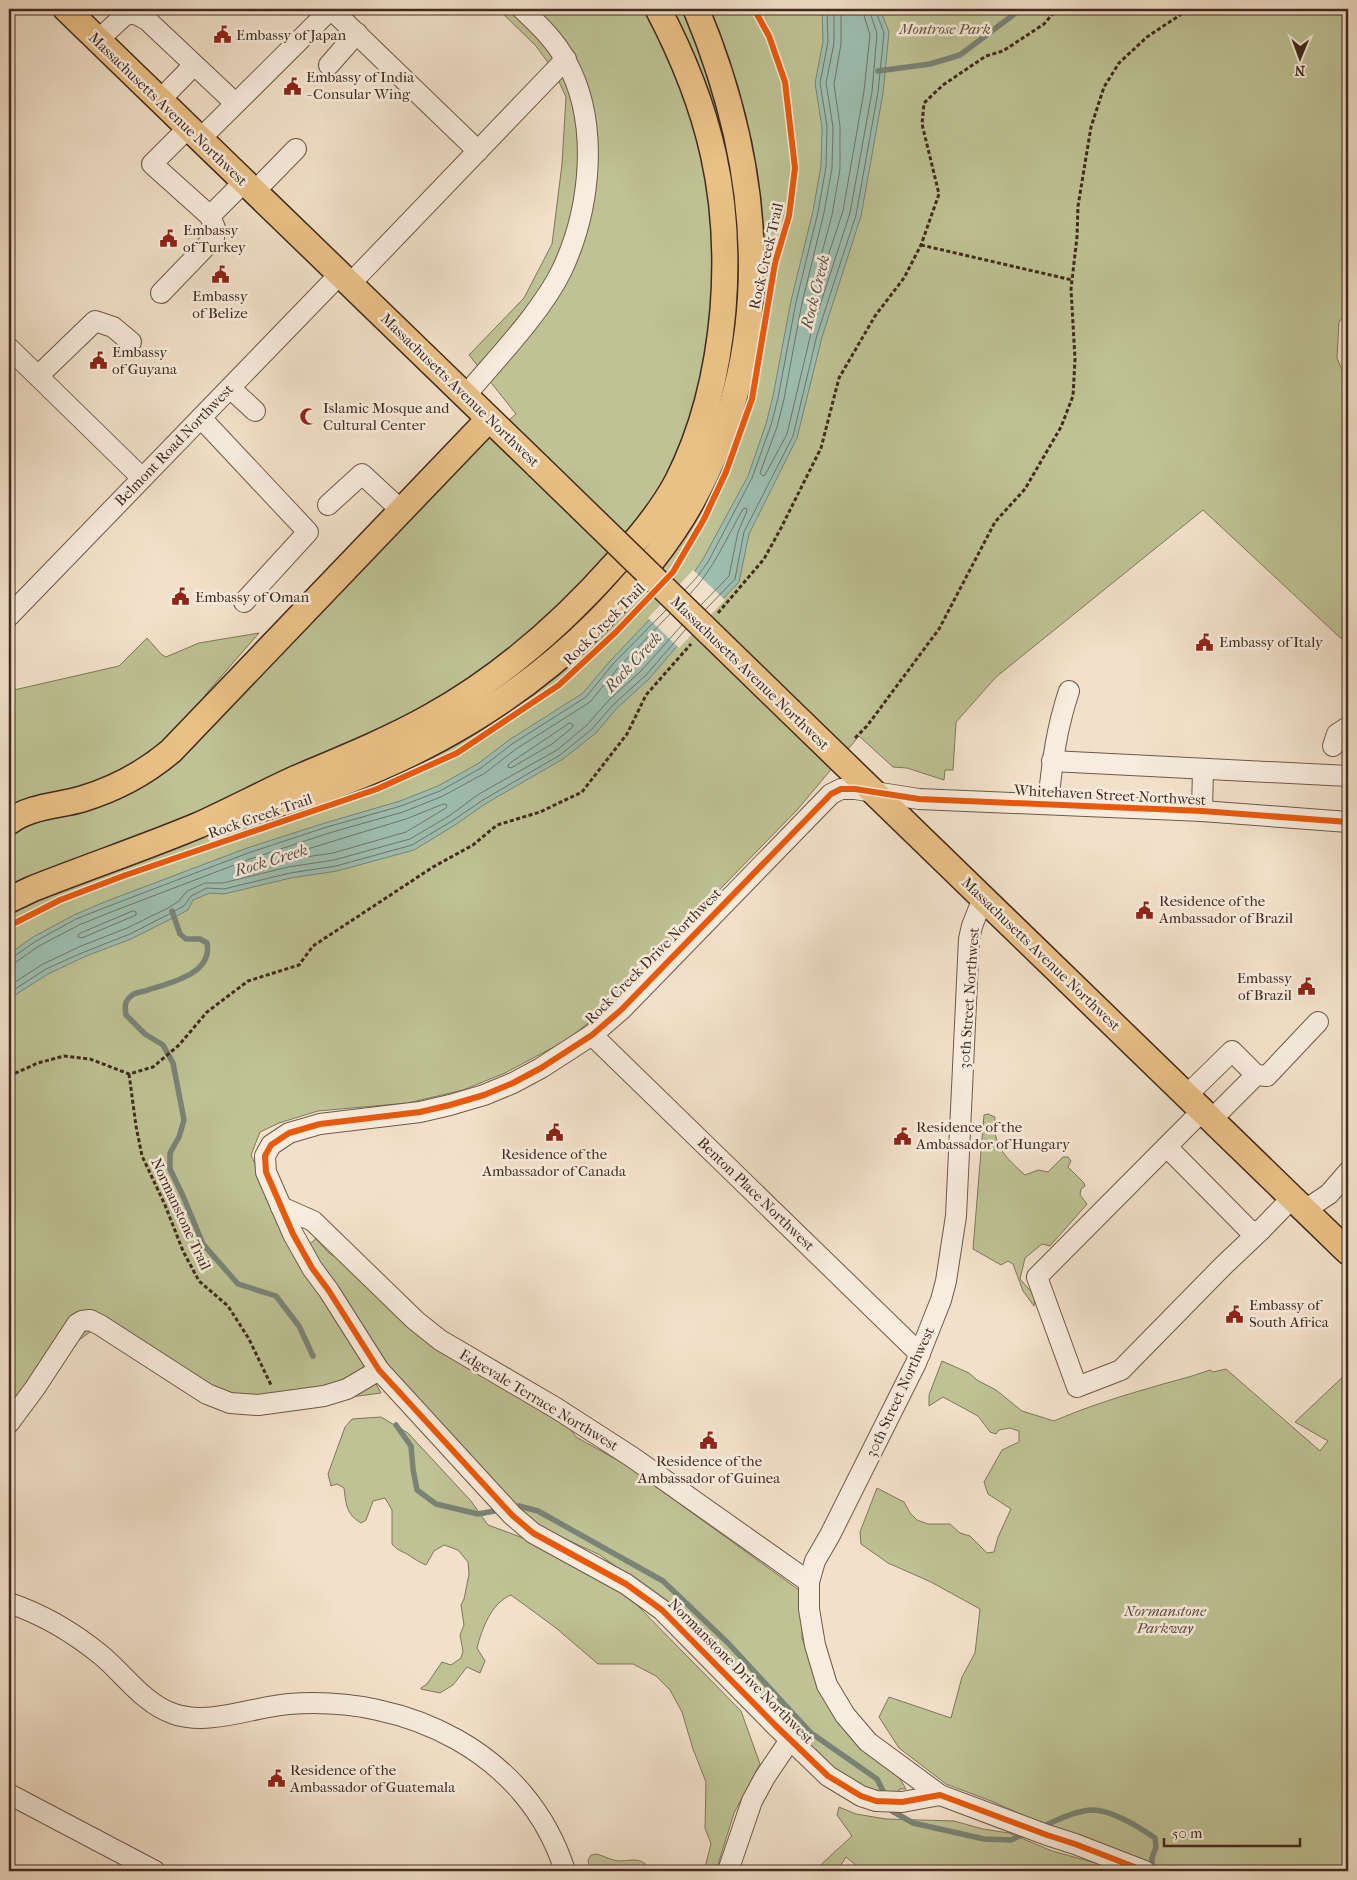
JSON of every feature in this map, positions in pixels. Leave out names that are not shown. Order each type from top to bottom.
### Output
[{"type":"main road","name":"Massachusetts Avenue Northwest","points":[[66,9],[1348,1252]]},
{"type":"main road","points":[[9,900],[32,888],[198,825],[297,778],[366,750],[429,718],[486,683],[541,640],[595,586],[644,532],[662,508],[677,482],[690,453],[700,425],[716,362],[725,291],[725,253],[720,186],[714,153],[704,116],[676,44],[658,9]]},
{"type":"main road","points":[[198,825],[302,798],[353,780],[392,764],[494,706],[552,664],[618,601],[656,555],[687,510],[719,444],[739,379],[746,345],[751,284],[750,216],[742,155],[721,77],[696,9]]},
{"type":"main road","points":[[9,822],[15,816],[30,811],[100,793],[119,785],[157,763],[186,737],[489,419]]},
{"type":"street","points":[[161,293],[214,238],[215,228],[210,216],[152,164],[235,103],[331,9],[478,152]]},
{"type":"street","points":[[465,396],[528,321],[561,271],[578,225],[586,176],[586,133],[575,78],[566,59],[550,38],[522,9]]},
{"type":"street","points":[[98,40],[124,16],[129,13],[136,14],[146,20],[235,103]]},
{"type":"street","points":[[329,65],[357,34]]},
{"type":"street","name":"Belmont Road Northwest","points":[[9,616],[230,388],[478,152],[566,59]]},
{"type":"street","points":[[160,100],[194,65]]},
{"type":"street","points":[[210,216],[296,149]]},
{"type":"street","points":[[38,376],[95,321],[113,327],[131,342]]},
{"type":"street","points":[[9,348],[142,478]]},
{"type":"street","points":[[230,388],[255,411]]},
{"type":"street","points":[[201,418],[308,532],[244,602]]},
{"type":"street","points":[[328,505],[362,474],[402,511]]},
{"type":"street","points":[[1048,804],[1059,721],[1069,692]]},
{"type":"street","points":[[1333,746],[1337,734],[1348,727]]},
{"type":"street","points":[[1053,757],[1135,753]]},
{"type":"street","points":[[1053,757],[1348,776]]},
{"type":"street","points":[[1202,811],[1203,768]]},
{"type":"street","name":"Rock Creek Drive Northwest","points":[[379,1370],[292,1234],[266,1172],[265,1156],[271,1144],[283,1136],[320,1124],[420,1112],[450,1105],[484,1095],[513,1083],[541,1068],[592,1035],[621,1010],[831,794],[841,789],[871,791]]},
{"type":"street","name":"Whitehaven Street Northwest","points":[[871,791],[919,799],[1202,811],[1348,822]]},
{"type":"street","name":"30th Street Northwest","points":[[940,1795],[868,1742],[835,1700],[820,1666],[815,1645],[808,1608],[809,1582],[815,1561],[830,1535],[920,1354],[941,1300],[952,1248],[956,1216],[969,938],[983,898]]},
{"type":"street","points":[[1201,1108],[1256,1076],[1267,1076],[1318,1022]]},
{"type":"street","name":"Benton Place Northwest","points":[[592,1035],[920,1354]]},
{"type":"street","points":[[1256,1076],[1232,1051],[1201,1108],[1167,1147],[1037,1277],[1078,1387],[1121,1370],[1261,1230],[1298,1204],[1329,1194],[1348,1172]]},
{"type":"street","points":[[1167,1147],[1251,1232],[1261,1230]]},
{"type":"street","name":"Edgevale Terrace Northwest","points":[[281,1207],[313,1221],[415,1320],[440,1340],[556,1408],[632,1458],[809,1582]]},
{"type":"street","points":[[9,1423],[35,1388],[77,1324],[86,1320],[100,1325],[208,1394],[230,1403],[258,1405],[324,1396],[356,1385],[379,1370]]},
{"type":"street","name":"Normanstone Drive Northwest","points":[[379,1370],[505,1508],[533,1533],[626,1584],[662,1610],[828,1776],[861,1796],[880,1802],[902,1802],[940,1795]]},
{"type":"street","points":[[9,1603],[49,1621],[83,1642],[114,1667],[148,1699],[172,1714],[204,1718],[277,1706],[333,1704],[387,1712],[414,1720],[442,1732],[484,1756],[506,1775],[527,1798],[549,1832],[565,1871]]},
{"type":"street","points":[[728,1871],[752,1801],[765,1777],[790,1740]]},
{"type":"street","points":[[9,1794],[155,1871]]},
{"type":"street","points":[[940,1795],[1142,1869]]},
{"type":"path","points":[[855,738],[867,726],[939,629],[995,522],[1025,489],[1061,427],[1073,396],[1075,359],[1071,289],[1077,237],[1078,206],[1091,127],[1104,87],[1119,63],[1147,37],[1183,13],[1197,9]]},
{"type":"path","points":[[920,245],[1072,280]]},
{"type":"path","points":[[9,1076],[38,1063],[64,1056],[90,1059],[129,1074],[153,1067],[179,1045]]},
{"type":"green space","name":"Montrose Park","points":[[498,9],[1348,9],[1348,316],[1339,321],[1337,358],[1348,383],[1348,645],[1203,510],[996,677],[956,722],[953,770],[945,770],[944,780],[907,768],[893,767],[859,736],[798,809],[725,884],[624,994],[567,1040],[505,1073],[463,1090],[408,1103],[318,1111],[279,1123],[260,1132],[251,1155],[262,1179],[381,1393],[259,1409],[94,1329],[48,1363],[9,1405],[9,686],[14,690],[119,666],[147,638],[166,657],[199,643],[259,633],[205,695],[233,685],[472,451],[516,414],[469,355],[524,298],[552,244],[562,164],[566,97],[554,71],[536,46]]},
{"type":"green space","points":[[988,1114],[995,1117],[996,1135],[1001,1150],[1025,1175],[1038,1170],[1048,1172],[1063,1157],[1068,1157],[1071,1161],[1068,1167],[1085,1186],[1081,1189],[1080,1195],[1087,1204],[1050,1246],[1042,1244],[1025,1258],[1020,1279],[1035,1296],[1034,1306],[1023,1291],[1013,1264],[1008,1261],[1001,1265],[973,1249],[984,1115]]},
{"type":"green space","points":[[316,1239],[413,1330],[557,1411],[576,1437],[626,1465],[803,1593],[802,1638],[823,1696],[890,1762],[906,1789],[899,1789],[899,1792],[876,1792],[860,1787],[822,1760],[668,1605],[600,1555],[529,1522],[386,1367],[308,1245]]},
{"type":"green space","name":"Normanstone Parkway","points":[[942,1361],[969,1373],[977,1380],[996,1390],[1022,1411],[1054,1421],[1134,1392],[1210,1370],[1213,1372],[1226,1369],[1320,1451],[1328,1441],[1295,1422],[1348,1372],[1348,1871],[1150,1871],[991,1801],[946,1784],[899,1748],[879,1717],[889,1697],[951,1718],[962,1677],[975,1653],[980,1609],[931,1582],[888,1563],[861,1544],[860,1532],[877,1488],[904,1502],[910,1513],[917,1520],[928,1524],[950,1524],[960,1533],[970,1536],[987,1553],[994,1552],[998,1537],[1011,1509],[988,1494],[984,1482],[1002,1450],[1019,1442],[1019,1431],[1010,1428],[999,1430],[996,1434],[990,1432],[978,1416],[943,1397],[929,1406],[929,1395]]},
{"type":"green space","points":[[381,1417],[408,1433],[471,1501],[488,1525],[526,1539],[630,1598],[741,1711],[760,1764],[734,1813],[716,1871],[704,1871],[711,1844],[705,1828],[706,1782],[693,1749],[682,1712],[670,1690],[656,1676],[633,1664],[598,1664],[556,1628],[511,1595],[498,1604],[488,1617],[477,1648],[485,1661],[480,1673],[467,1667],[453,1685],[440,1693],[421,1689],[427,1684],[442,1662],[451,1665],[461,1658],[463,1651],[460,1635],[464,1625],[461,1605],[469,1574],[468,1562],[458,1550],[444,1545],[434,1551],[426,1565],[419,1562],[392,1544],[392,1510],[385,1498],[373,1501],[366,1520],[361,1523],[352,1516],[346,1504],[344,1488],[337,1484],[331,1486],[328,1474],[345,1427],[352,1419]]},
{"type":"green space","points":[[839,1807],[856,1814],[886,1819],[954,1821],[983,1829],[1009,1833],[1052,1851],[1125,1871],[863,1871],[846,1857],[837,1871],[814,1871],[852,1836],[837,1815]]},
{"type":"green space","points":[[597,1854],[617,1861],[641,1861],[651,1871],[590,1871],[588,1860],[591,1855]]},
{"type":"water","name":"Rock Creek","points":[[822,9],[880,9],[889,32],[883,93],[861,216],[822,337],[797,438],[749,534],[739,582],[678,645],[649,679],[617,708],[596,733],[563,759],[485,804],[414,850],[337,871],[291,878],[224,894],[210,893],[193,900],[188,910],[173,918],[131,939],[86,956],[48,974],[9,999],[9,954],[33,937],[74,915],[247,848],[400,801],[438,786],[479,763],[509,740],[583,693],[610,661],[693,574],[748,476],[766,424],[773,396],[791,301],[813,211],[821,166],[822,127],[815,83],[823,42]]},
{"type":"pier","points":[[693,570],[725,600],[679,648],[648,618]]},
{"type":"waterway","points":[[878,71],[930,64],[960,55],[1021,9]]},
{"type":"waterway","points":[[172,911],[180,934],[186,939],[200,939],[207,943],[207,954],[203,963],[187,976],[133,995],[128,999],[125,1008],[126,1015],[145,1034],[163,1045],[173,1063],[184,1120],[179,1137],[170,1153],[170,1169],[203,1244],[238,1284],[276,1296],[299,1326],[313,1356]]},
{"type":"waterway","points":[[396,1425],[411,1446],[417,1490],[436,1504],[478,1514],[500,1510]]},
{"type":"waterway","points":[[512,1508],[519,1506],[538,1511],[663,1581],[728,1643],[811,1733],[877,1779],[886,1797]]},
{"type":"waterway","points":[[890,1806],[892,1811],[913,1823],[984,1839],[1011,1840],[1026,1833]]},
{"type":"waterway","points":[[1041,1827],[1087,1810],[1102,1811],[1118,1816],[1155,1838],[1156,1847],[1152,1858],[1152,1871]]},
{"type":"cycle path","name":"Rock Creek Trail","points":[[9,926],[60,900],[123,876],[377,789],[457,753],[559,685],[616,632],[673,572],[704,519],[726,472],[752,399],[775,263],[789,216],[795,168],[785,82],[769,36],[754,9]]},
{"type":"cycle path","points":[[1145,1871],[940,1795],[902,1802],[876,1801],[861,1796],[828,1776],[662,1610],[626,1584],[533,1533],[512,1515],[379,1370],[329,1291],[312,1268],[293,1234],[266,1172],[265,1156],[271,1145],[289,1133],[320,1124],[420,1112],[450,1105],[484,1095],[513,1083],[541,1068],[592,1035],[621,1010],[831,794],[841,789],[855,789],[919,799],[1202,811],[1348,822]]},
{"type":"place","name":"Embassy of Japan","points":[[222,35]]},
{"type":"place","name":"Embassy of India - Consular Wing","points":[[292,86]]},
{"type":"place","name":"Embassy of Turkey","points":[[169,239]]},
{"type":"place","name":"Embassy of Belize","points":[[220,275]]},
{"type":"place","name":"Embassy of Guyana","points":[[98,361]]},
{"type":"place","name":"Islamic Mosque and Cultural Center","points":[[309,417]]},
{"type":"place","name":"Embassy of Oman","points":[[181,597]]},
{"type":"place","name":"Embassy of Italy","points":[[1205,642]]},
{"type":"place","name":"Residence of the Ambassador of Brazil","points":[[1145,910]]},
{"type":"place","name":"Embassy of Brazil","points":[[1306,987]]},
{"type":"place","name":"Residence of the Ambassador of Canada","points":[[554,1133]]},
{"type":"place","name":"Residence of the Ambassador of Hungary","points":[[902,1136]]},
{"type":"place","name":"Embassy of South Africa","points":[[1235,1314]]},
{"type":"place","name":"Residence of the Ambassador of Guinea","points":[[709,1440]]},
{"type":"place","name":"Residence of the Ambassador of Guatemala","points":[[276,1779]]}]
